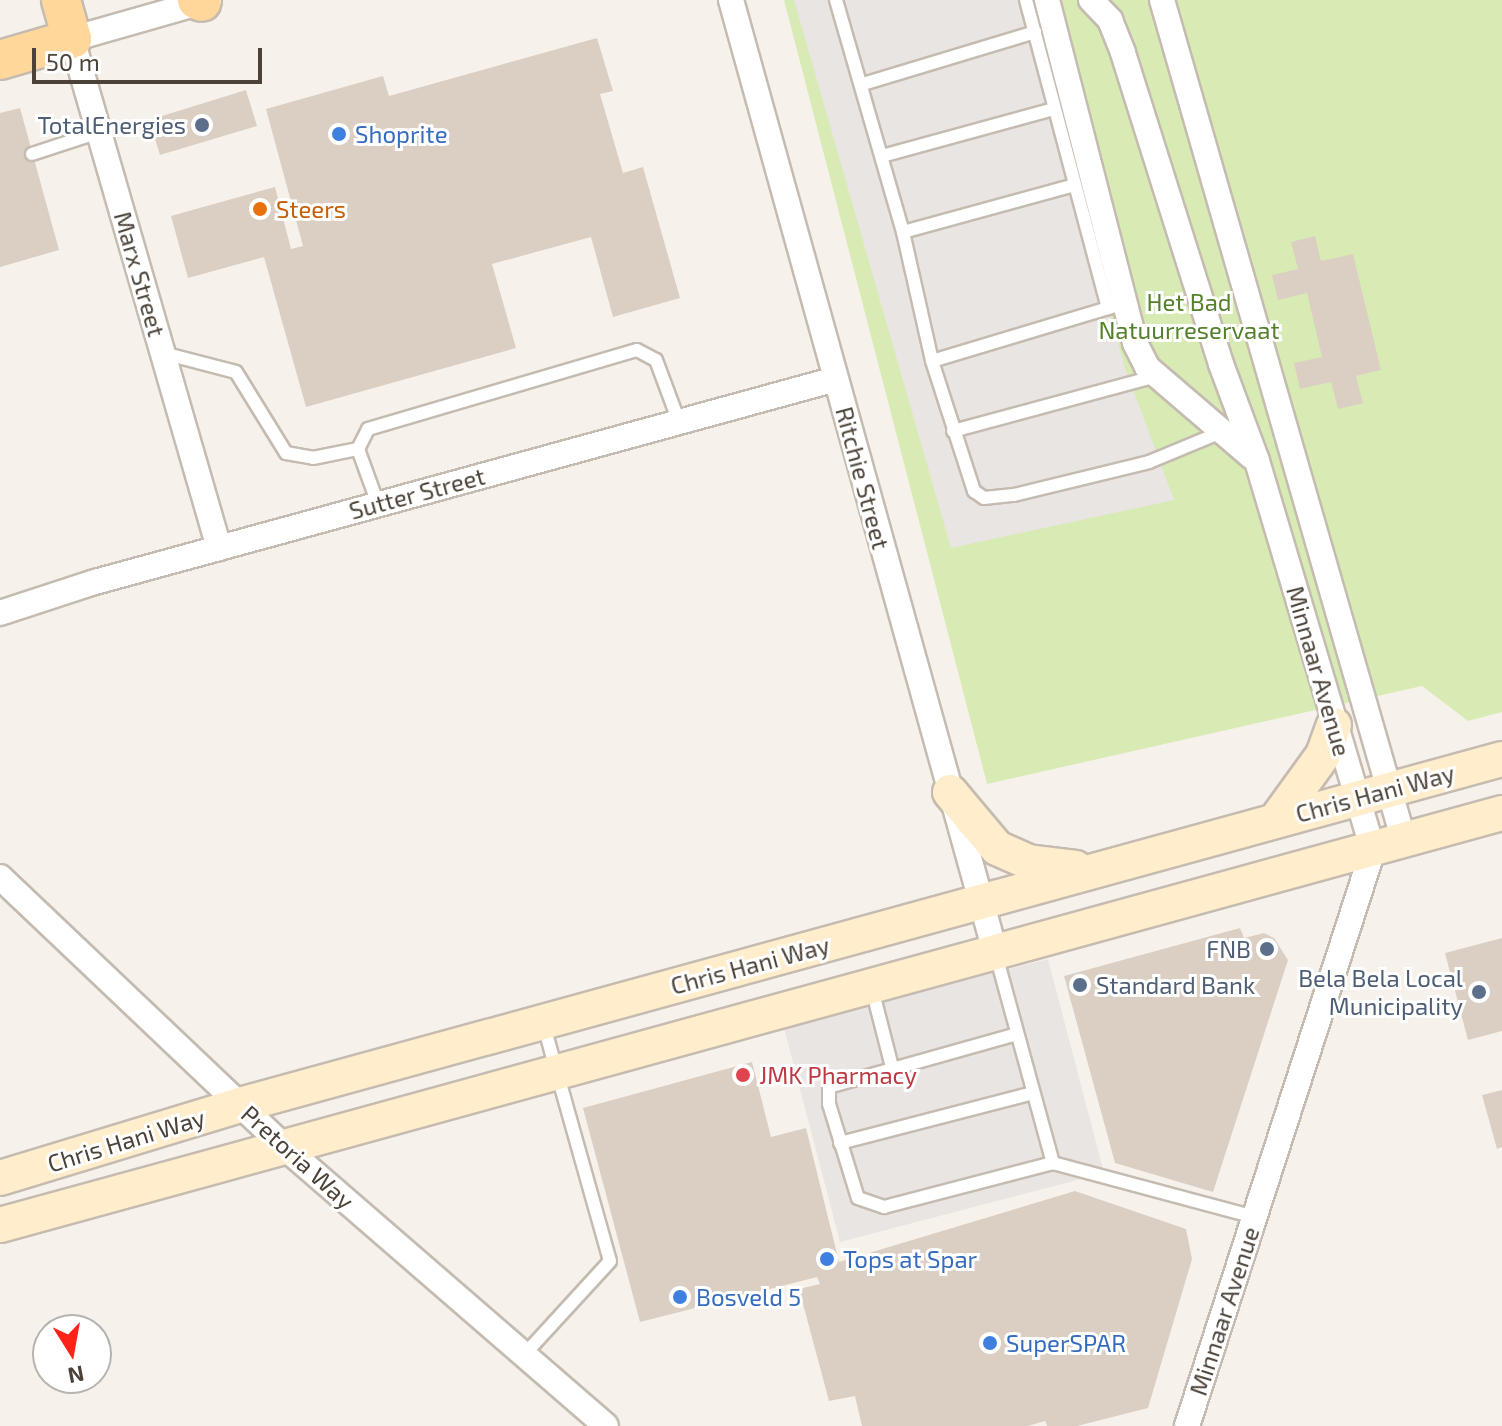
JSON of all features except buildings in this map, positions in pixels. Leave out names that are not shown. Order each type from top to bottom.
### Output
[{"type":"main road","name":"Marx Street","points":[[61,0],[72,39]]},
{"type":"main road","points":[[0,60],[72,39]]},
{"type":"main road","points":[[1276,820],[1323,755],[1334,725]]},
{"type":"main road","name":"Chris Hani Way","points":[[0,1178],[240,1105],[1502,759]]},
{"type":"main road","points":[[950,792],[997,848],[1028,862],[1064,869],[1124,863]]},
{"type":"main road","name":"Chris Hani Way","points":[[0,1225],[996,955],[1502,813]]},
{"type":"street","name":"Ritchie Street","points":[[731,0],[996,955]]},
{"type":"street","points":[[1047,0],[1117,306],[1135,343],[1157,376],[1257,461]]},
{"type":"street","name":"Minnaar Avenue","points":[[1091,0],[1110,20],[1123,53],[1221,364],[1257,461],[1334,725],[1373,794],[1389,846],[1255,1217],[1187,1426]]},
{"type":"street","points":[[1162,0],[1389,846]]},
{"type":"street","points":[[72,39],[203,1]]},
{"type":"street","name":"Marx Street","points":[[72,39],[219,548]]},
{"type":"street","name":"Sutter Street","points":[[0,613],[219,548],[836,379]]},
{"type":"street","name":"Pretoria Way","points":[[0,877],[283,1146],[606,1426]]},
{"type":"lane","points":[[836,0],[863,84],[903,232],[932,361],[974,491],[999,499],[1149,462],[1224,431]]},
{"type":"lane","points":[[932,361],[1117,306],[1075,185],[1026,0]]},
{"type":"lane","points":[[863,84],[1035,32]]},
{"type":"lane","points":[[882,156],[1054,109]]},
{"type":"lane","points":[[32,154],[99,132]]},
{"type":"lane","points":[[903,232],[1075,185]]},
{"type":"lane","points":[[378,504],[358,449],[368,429],[637,350],[656,360],[679,422]]},
{"type":"lane","points":[[163,353],[236,372],[286,453],[313,458],[358,449]]},
{"type":"lane","points":[[953,431],[1157,376]]},
{"type":"lane","points":[[996,955],[1053,1163]]},
{"type":"lane","points":[[872,989],[892,1067]]},
{"type":"lane","points":[[524,1355],[610,1261],[543,1022]]},
{"type":"lane","points":[[1017,1034],[829,1087],[840,1143],[858,1198],[884,1207],[1053,1163],[1255,1217]]},
{"type":"lane","points":[[840,1143],[1033,1093]]},
{"type":"green space","name":"Het Bad Natuurreservaat","points":[[784,0],[1502,0],[1502,712],[1468,721],[1422,686],[987,784]]},
{"type":"shaded area","points":[[794,0],[1020,0],[1125,368],[1174,500],[951,548]]},
{"type":"shaded area","points":[[1048,959],[1104,1173],[840,1242],[784,1028]]},
{"type":"place","name":"TotalEnergies","points":[[202,125]]},
{"type":"place","name":"Shoprite","points":[[339,134]]},
{"type":"place","name":"Steers","points":[[260,209]]},
{"type":"place","name":"FNB","points":[[1267,949]]},
{"type":"place","name":"Standard Bank","points":[[1080,985]]},
{"type":"place","name":"Bela Bela Local Municipality","points":[[1479,992]]},
{"type":"place","name":"JMK Pharmacy","points":[[743,1075]]},
{"type":"place","name":"Tops at Spar","points":[[827,1259]]},
{"type":"place","name":"Bosveld 5","points":[[680,1297]]},
{"type":"place","name":"SuperSPAR","points":[[990,1343]]}]
